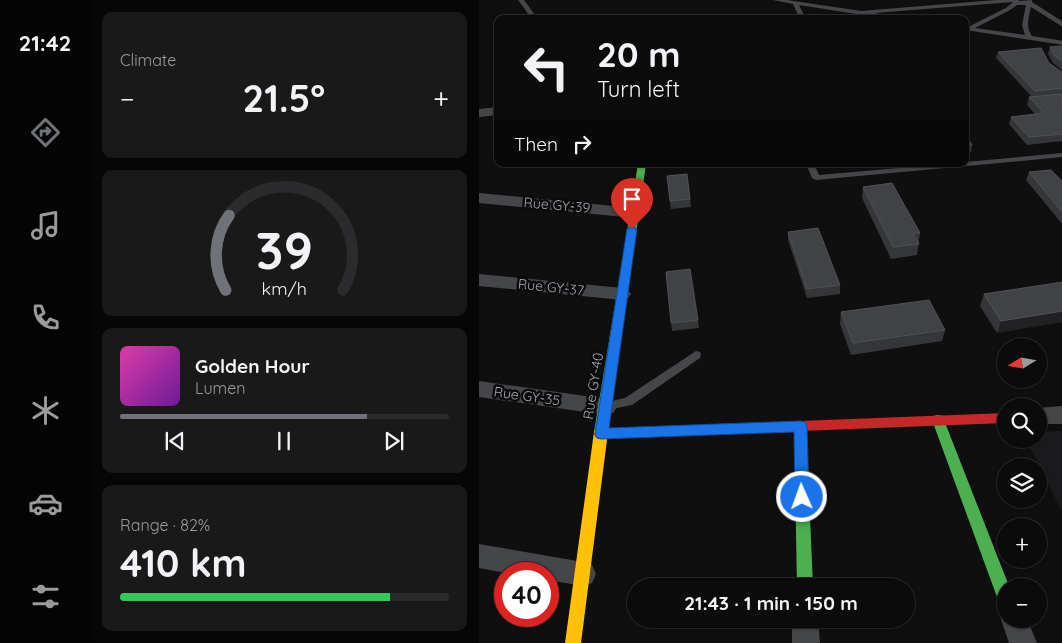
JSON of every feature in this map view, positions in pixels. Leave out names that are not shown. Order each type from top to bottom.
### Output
[{"type":"street","name":"Rue GY-40","points":[[573,643],[601,434],[642,167]]},
{"type":"street","name":"Rue GY-39","points":[[479,198],[635,213]]},
{"type":"street","name":"Rue GY-37","points":[[479,280],[623,294]]},
{"type":"street","name":"Rue GY-35","points":[[479,389],[606,407]]},
{"type":"street","points":[[1047,416],[1062,416]]},
{"type":"street","points":[[601,434],[997,418]]},
{"type":"street","points":[[938,420],[998,578]]},
{"type":"street","points":[[800,426],[805,578]]},
{"type":"street","points":[[479,556],[583,574]]},
{"type":"street","points":[[805,628],[806,643]]},
{"type":"street","points":[[1017,628],[1023,643]]},
{"type":"lane","points":[[521,0],[532,15]]},
{"type":"lane","points":[[776,0],[874,15]]},
{"type":"lane","points":[[969,28],[1008,9],[1016,1]]},
{"type":"lane","points":[[860,13],[1029,1],[1062,25]]},
{"type":"lane","points":[[1029,1],[1024,27],[1026,34],[1030,38]]},
{"type":"lane","points":[[795,3],[801,15]]},
{"type":"lane","points":[[969,29],[1030,38],[1043,43],[1062,43]]},
{"type":"lane","points":[[969,164],[1062,155]]},
{"type":"lane","points":[[811,167],[815,178],[933,167]]},
{"type":"lane","points":[[606,407],[628,402],[696,355]]},
{"type":"shaded area","points":[[1063,431],[1063,512],[1047,482],[1047,458],[1035,458],[1030,448],[1047,448],[1047,432]]},
{"type":"building","points":[[1063,46],[1063,62],[1055,56],[1050,47]]},
{"type":"building","points":[[1041,48],[1049,63],[1063,73],[1063,88],[1035,91],[998,52]]},
{"type":"building","points":[[1062,94],[1063,134],[1029,137],[1011,117],[1044,113],[1029,97]]},
{"type":"building","points":[[1051,170],[1063,182],[1063,213],[1029,172]]},
{"type":"building","points":[[687,174],[690,199],[670,201],[667,176]]},
{"type":"building","points":[[892,183],[920,233],[913,233],[919,244],[893,247],[863,187]]},
{"type":"building","points":[[818,228],[840,285],[807,289],[788,232]]},
{"type":"building","points":[[690,269],[698,320],[671,323],[666,272]]},
{"type":"building","points":[[1063,282],[1063,311],[1001,321],[984,294]]},
{"type":"building","points":[[929,300],[945,330],[853,343],[841,312]]},
{"type":"traffic: fast","points":[[601,432],[642,167]]},
{"type":"traffic: fast","points":[[938,420],[998,578]]},
{"type":"traffic: fast","points":[[800,426],[805,578]]},
{"type":"traffic: slow","points":[[573,643],[601,432]]},
{"type":"traffic: jam","points":[[601,434],[997,418]]},
{"type":"route","points":[[632,229],[601,434],[800,426],[802,497]]}]
